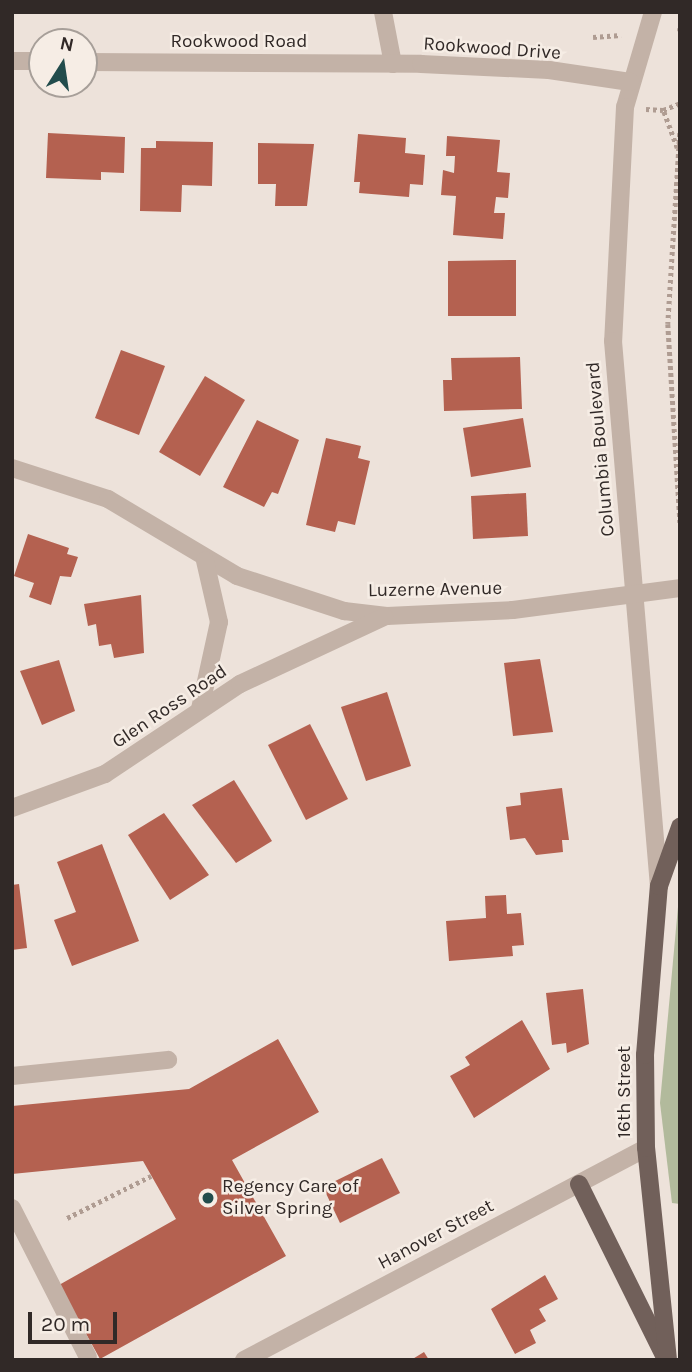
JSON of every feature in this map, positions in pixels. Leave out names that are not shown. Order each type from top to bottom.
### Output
[{"type":"main road","name":"16th Street","points":[[667,1360],[646,1148],[645,1055],[659,886],[680,827]]},
{"type":"main road","points":[[579,1184],[667,1360]]},
{"type":"street","points":[[383,12],[393,64]]},
{"type":"street","name":"Columbia Boulevard","points":[[653,12],[631,82],[618,190],[613,341],[659,886]]},
{"type":"street","name":"Rookwood Road","points":[[98,61],[393,64]]},
{"type":"street","name":"Rookwood Drive","points":[[393,64],[549,70],[631,82]]},
{"type":"street","name":"Luzerne Avenue","points":[[12,468],[108,499],[205,561],[307,601],[387,616],[635,595],[680,588]]},
{"type":"street","points":[[200,709],[219,622],[205,561]]},
{"type":"street","name":"Glen Ross Road","points":[[12,808],[105,774],[200,709],[287,660],[387,616]]},
{"type":"street","points":[[12,1076],[168,1060]]},
{"type":"street","name":"Hanover Street","points":[[244,1360],[646,1148]]},
{"type":"street","points":[[12,1208],[17,1227],[88,1357]]},
{"type":"path","points":[[677,149],[663,110],[680,103]]},
{"type":"path","points":[[680,133],[668,324],[680,523]]},
{"type":"path","points":[[66,1218],[151,1176]]},
{"type":"green space","points":[[680,885],[680,1204],[672,1203],[660,1103]]},
{"type":"building","points":[[48,133],[125,137],[124,173],[101,172],[101,180],[46,178]]},
{"type":"building","points":[[358,134],[406,138],[405,153],[425,155],[423,185],[410,184],[409,197],[359,193],[360,182],[354,182]]},
{"type":"building","points":[[447,136],[500,140],[497,172],[510,173],[508,198],[496,197],[494,213],[505,213],[503,239],[453,235],[456,196],[441,195],[443,170],[454,173],[455,156],[446,156]]},
{"type":"building","points":[[156,141],[213,142],[212,186],[182,185],[181,212],[140,211],[141,148],[156,148]]},
{"type":"building","points":[[258,143],[314,144],[307,206],[275,206],[276,184],[258,184]]},
{"type":"building","points":[[516,260],[516,316],[448,316],[448,261]]},
{"type":"building","points":[[121,350],[165,366],[139,435],[95,418]]},
{"type":"building","points":[[520,357],[522,409],[444,411],[443,380],[452,380],[451,358]]},
{"type":"building","points":[[205,376],[245,400],[200,476],[159,452]]},
{"type":"building","points":[[523,418],[531,467],[471,477],[463,428]]},
{"type":"building","points":[[257,420],[299,440],[278,494],[272,492],[264,507],[223,487]]},
{"type":"building","points":[[326,438],[361,446],[358,458],[370,461],[355,525],[338,521],[335,532],[306,525]]},
{"type":"building","points":[[526,493],[528,536],[473,539],[471,496]]},
{"type":"building","points":[[28,534],[69,548],[67,554],[78,557],[71,577],[60,576],[51,605],[29,597],[34,583],[14,576]]},
{"type":"building","points":[[141,595],[144,653],[114,658],[111,644],[99,646],[96,624],[88,626],[84,604]]},
{"type":"building","points":[[540,659],[553,732],[513,736],[504,663]]},
{"type":"building","points":[[59,660],[75,711],[42,725],[20,671]]},
{"type":"building","points":[[387,692],[411,766],[366,781],[341,707]]},
{"type":"building","points":[[310,724],[348,799],[306,820],[268,745]]},
{"type":"building","points":[[234,780],[272,841],[236,863],[192,805]]},
{"type":"building","points":[[562,788],[569,840],[562,840],[563,852],[536,855],[525,838],[510,840],[506,807],[521,805],[520,793]]},
{"type":"building","points":[[164,813],[209,875],[170,900],[128,835]]},
{"type":"building","points":[[102,844],[139,941],[72,966],[54,920],[76,912],[57,862]]},
{"type":"building","points":[[19,884],[27,948],[12,950],[12,885]]},
{"type":"building","points":[[506,895],[507,914],[521,913],[524,945],[512,946],[513,956],[449,961],[446,921],[486,918],[485,896]]},
{"type":"building","points":[[583,989],[589,1044],[567,1053],[566,1043],[552,1045],[546,993]]},
{"type":"building","points":[[522,1020],[550,1069],[474,1118],[450,1076],[470,1065],[465,1057]]},
{"type":"building","name":"Regency Care of Silver Spring","points":[[278,1039],[319,1112],[232,1160],[286,1256],[100,1359],[59,1285],[176,1219],[143,1161],[12,1174],[12,1106],[189,1089]]},
{"type":"building","points":[[382,1158],[400,1193],[340,1223],[323,1187]]},
{"type":"building","points":[[545,1275],[558,1299],[539,1309],[546,1321],[530,1330],[536,1343],[515,1354],[491,1309]]},
{"type":"building","points":[[424,1352],[429,1360],[411,1360]]},
{"type":"place","name":"Regency Care of Silver Spring","points":[[208,1198]]}]
